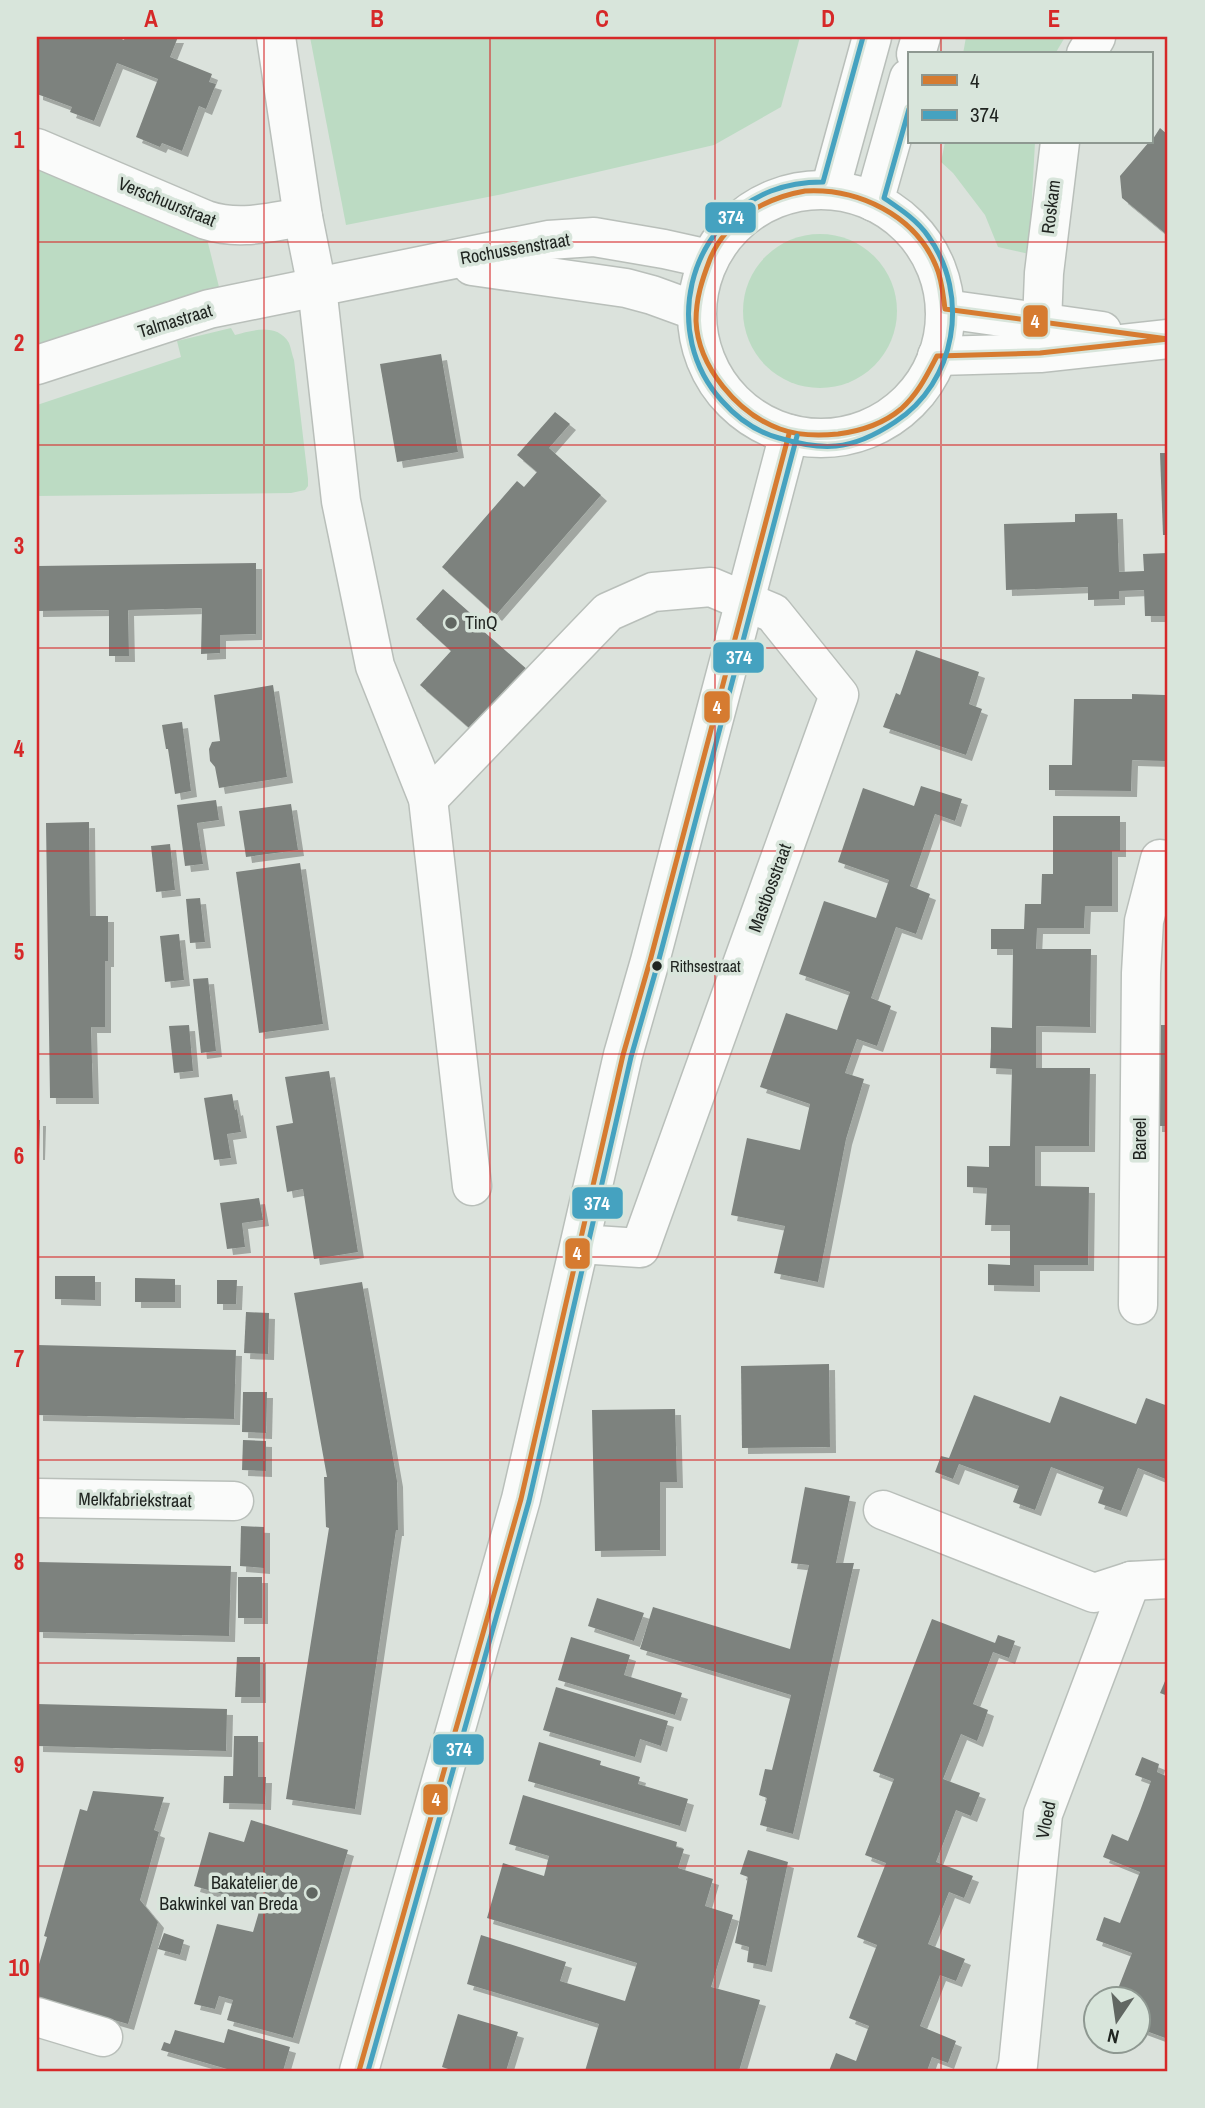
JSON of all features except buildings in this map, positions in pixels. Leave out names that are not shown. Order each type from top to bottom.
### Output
[{"type":"street","points":[[276,37],[303,217],[317,287],[341,501],[375,666],[428,799],[472,1186]]},
{"type":"street","points":[[830,190],[872,37]]},
{"type":"street","points":[[874,202],[908,82]]},
{"type":"street","name":"Roskam","points":[[1041,338],[1044,273],[1060,144]]},
{"type":"street","name":"Verschuurstraat","points":[[37,148],[225,226],[245,226],[303,217]]},
{"type":"street","points":[[830,190],[874,202],[902,220],[925,246],[939,275],[945,309],[944,332],[937,356],[922,386],[904,406],[873,427],[837,437],[789,433],[769,426],[748,414],[727,395],[711,372],[700,343],[696,311],[700,284],[709,259],[722,238],[740,219],[760,205],[794,193],[830,190]]},
{"type":"street","name":"Rochussenstraat","points":[[317,287],[548,240],[594,237],[709,259]]},
{"type":"street","name":"Rochussenstraat","points":[[446,262],[626,288],[696,311]]},
{"type":"street","name":"Talmastraat","points":[[37,365],[209,309],[317,287]]},
{"type":"street","points":[[945,309],[1041,338],[1166,339]]},
{"type":"street","points":[[937,356],[984,356],[1041,338]]},
{"type":"street","points":[[359,2071],[521,1499],[622,1055],[650,961],[789,433]]},
{"type":"street","name":"Mastbosstraat","points":[[428,799],[608,612],[653,592],[710,587],[773,613],[839,695],[640,1248],[580,1244]]},
{"type":"street","name":"Bareel","points":[[1138,1305],[1155,973],[1144,921],[1160,859],[1168,860]]},
{"type":"street","name":"Melkfabriekstraat","points":[[37,1498],[234,1501]]},
{"type":"street","points":[[883,1510],[1094,1593],[1131,1581],[1168,1579]]},
{"type":"street","name":"Vloed","points":[[1016,2071],[1043,1814],[1131,1581]]},
{"type":"street","points":[[37,2017],[103,2037]]},
{"type":"green space","points":[[310,37],[800,37],[781,107],[714,145],[503,194],[346,225]]},
{"type":"green space","points":[[966,37],[1065,37],[1056,52],[963,52]]},
{"type":"green space","points":[[945,144],[1035,144],[1029,254],[998,247],[985,215],[953,173],[941,162]]},
{"type":"green space","points":[[37,166],[206,235],[219,287],[37,345]]},
{"type":"green space","points":[[820,234],[849,240],[874,257],[891,282],[897,311],[891,340],[874,365],[849,382],[820,388],[791,382],[766,365],[749,340],[743,311],[749,282],[766,257],[791,240]]},
{"type":"green space","points":[[231,328],[235,335],[271,330],[289,343],[294,360],[308,479],[305,490],[291,493],[37,496],[37,405],[181,357],[177,341]]},
{"type":"transit line","name":"374","points":[[863,37],[823,182],[797,184],[771,191],[742,207],[719,228],[702,254],[692,283],[689,314],[692,345],[703,374],[728,407],[741,419],[763,432],[815,446],[836,446],[860,441],[895,422],[916,405],[932,385],[944,362],[951,337],[953,310],[950,284],[941,259],[919,225],[884,198],[908,113]]},
{"type":"transit line","name":"4","points":[[805,191],[845,194],[883,208],[899,219],[927,248],[941,282],[945,309],[1168,339],[1040,353],[937,356],[912,397],[901,409],[879,423],[831,435],[802,434],[780,429],[749,412],[723,387],[712,371],[698,338],[697,305],[710,259],[726,233],[748,213],[762,205],[805,191]]},
{"type":"transit line","name":"4","points":[[359,2071],[521,1499],[623,1055],[789,434]]},
{"type":"transit line","name":"374","points":[[368,2071],[529,1501],[631,1057],[797,436]]},
{"type":"place","name":"TinQ","points":[[451,623]]},
{"type":"place","name":"Rithsestraat","points":[[657,966]]},
{"type":"place","name":"Bakatelier de Bakwinkel van Breda","points":[[312,1893]]}]
